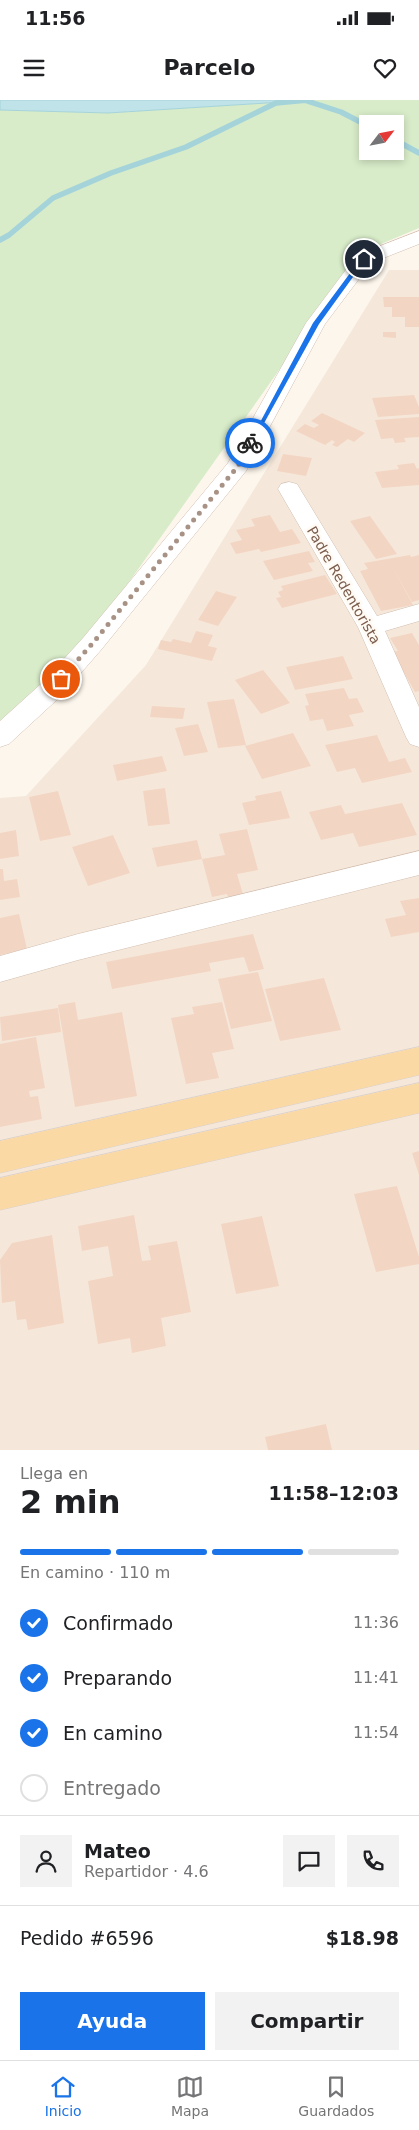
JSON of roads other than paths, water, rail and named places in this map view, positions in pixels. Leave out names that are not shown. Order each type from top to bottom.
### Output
[{"type":"main road","points":[[0,1156],[419,1062]]},
{"type":"main road","points":[[0,1194],[419,1098]]},
{"type":"street","points":[[0,737],[51,690],[92,644],[238,466],[316,323],[364,259],[419,237]]},
{"type":"street","name":"Padre Redentorista","points":[[289,489],[371,627],[419,737]]},
{"type":"street","points":[[371,627],[419,612]]},
{"type":"street","points":[[0,969],[78,947],[419,863]]},
{"type":"water","points":[[0,100],[314,100],[108,113],[0,110]]},
{"type":"waterway","points":[[0,240],[9,235],[53,198],[111,173],[186,147],[276,103],[308,100]]},
{"type":"waterway","points":[[307,101],[341,112],[359,121]]},
{"type":"waterway","points":[[404,145],[419,153]]}]
